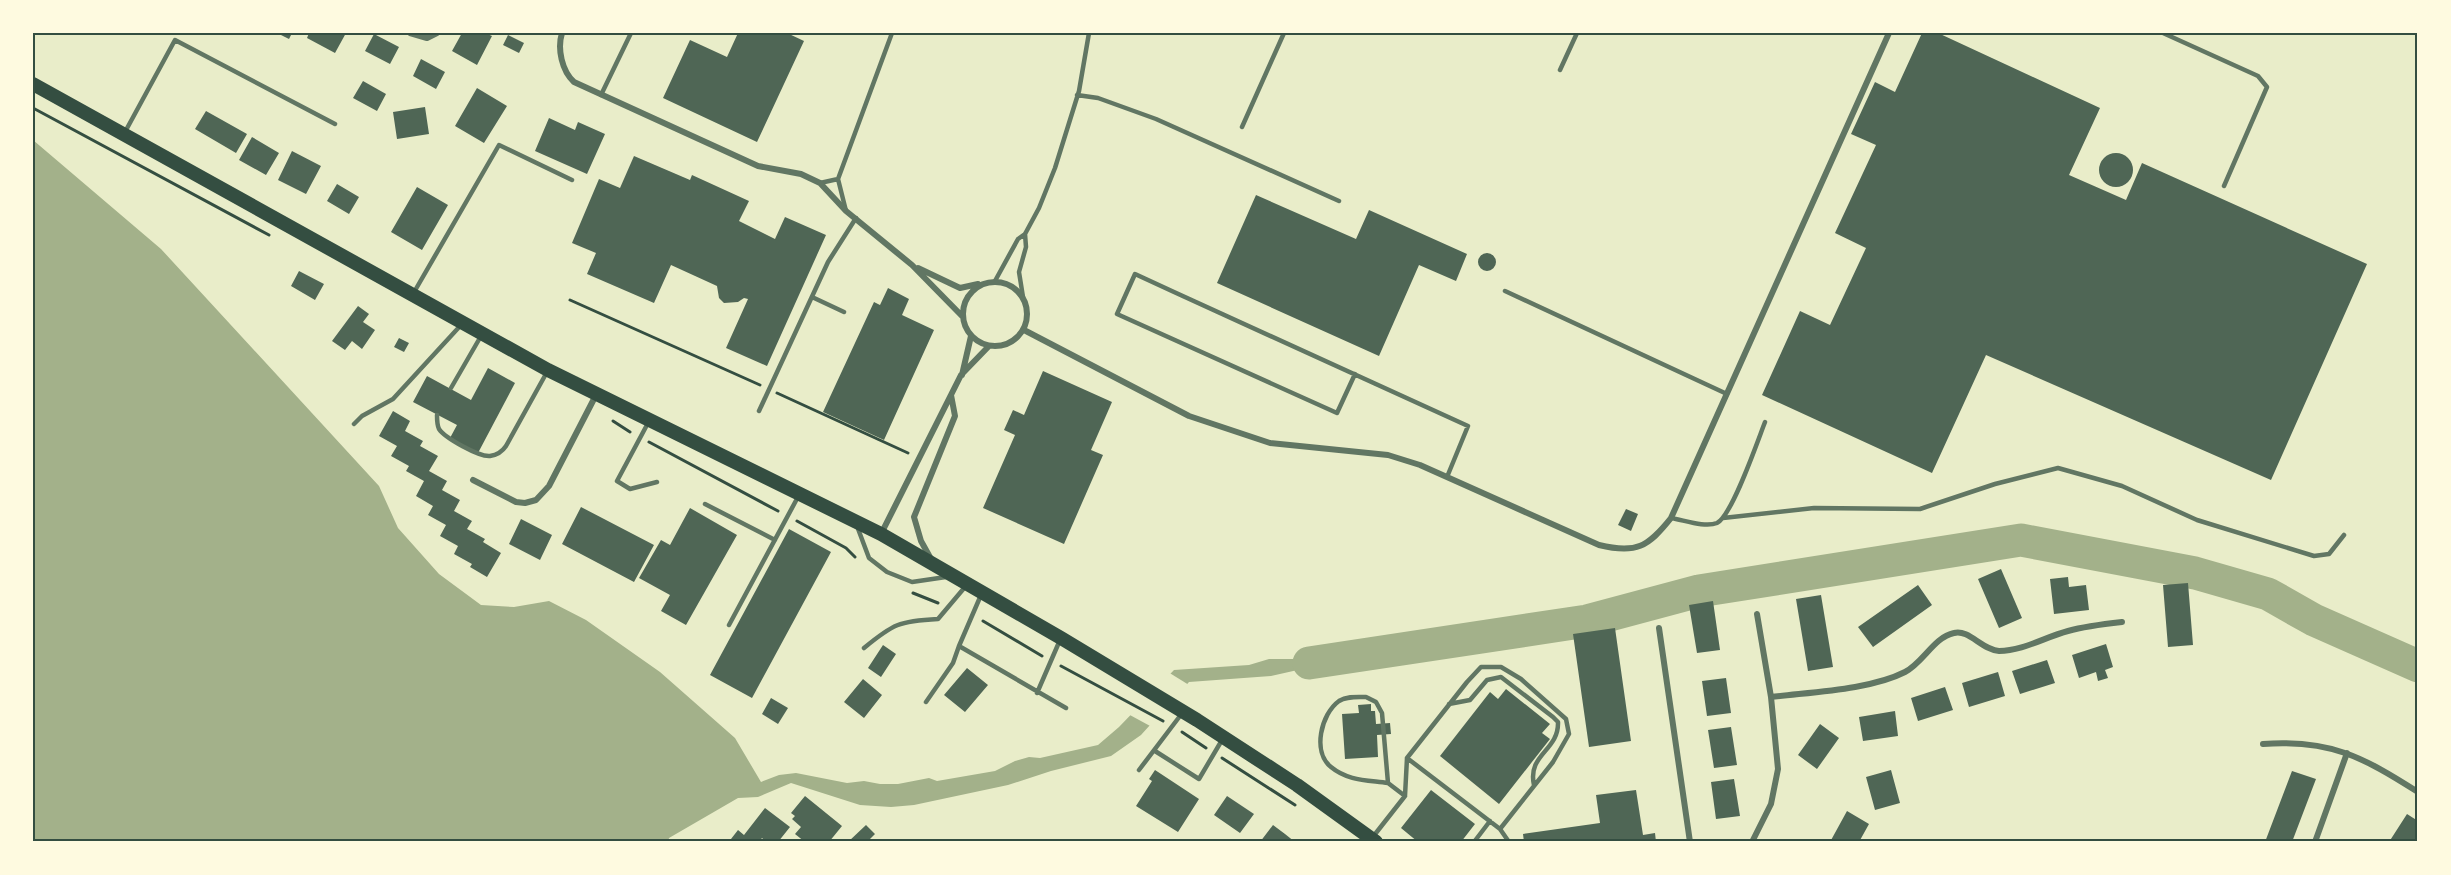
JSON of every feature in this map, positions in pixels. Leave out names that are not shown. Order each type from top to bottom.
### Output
[{"type":"highway","points":[[33,84],[548,370],[881,534],[1197,720],[1297,785],[1374,840]]},
{"type":"street","points":[[410,33],[427,38],[436,33]]},
{"type":"street","points":[[562,33],[560,48],[569,78],[601,95],[758,166],[801,174],[820,183],[846,211],[912,265],[963,317]]},
{"type":"street","points":[[1024,330],[1189,416],[1270,443],[1388,455],[1447,477],[1599,544],[1620,550],[1642,547],[1656,537],[1671,518],[1889,33]]},
{"type":"street","points":[[912,265],[960,288],[984,283],[995,281],[1006,283],[1016,289],[1028,308],[1028,319],[1024,330],[1009,344],[989,346],[971,336],[965,327],[963,307],[974,288],[984,283]]},
{"type":"street","points":[[881,534],[961,375],[971,336]]},
{"type":"street","points":[[961,375],[989,346]]},
{"type":"street","points":[[473,480],[516,502],[525,503],[536,500],[549,486],[597,395]]},
{"type":"street","points":[[934,566],[921,541],[914,517],[955,416],[951,395]]},
{"type":"street","points":[[1752,842],[1771,804],[1777,783],[1778,757],[1757,614]]},
{"type":"street","points":[[1771,698],[1868,684],[1894,676],[1912,668],[1942,638],[1953,633],[1964,633],[1989,649],[2008,651],[2084,627],[2122,622]]},
{"type":"street","points":[[1659,628],[1690,842]]},
{"type":"street","points":[[2263,744],[2295,742],[2320,745],[2347,753],[2418,792]]},
{"type":"street","points":[[2315,842],[2347,753]]},
{"type":"lane","points":[[601,95],[631,33]]},
{"type":"lane","points":[[846,211],[838,179],[892,33]]},
{"type":"lane","points":[[995,281],[1018,239],[1025,234],[1039,208],[1077,95],[1089,33]]},
{"type":"lane","points":[[1242,127],[1284,33]]},
{"type":"lane","points":[[1560,70],[1577,33]]},
{"type":"lane","points":[[2163,33],[2258,76],[2267,87],[2224,186]]},
{"type":"lane","points":[[124,135],[175,40],[335,124]]},
{"type":"lane","points":[[1077,95],[1098,98],[1156,119],[1339,201]]},
{"type":"lane","points":[[412,295],[499,145],[572,180]]},
{"type":"lane","points":[[820,183],[838,179]]},
{"type":"lane","points":[[759,411],[836,248],[856,218]]},
{"type":"lane","points":[[1023,297],[1019,272],[1026,247],[1025,234]]},
{"type":"lane","points":[[1355,375],[1337,413],[1117,314],[1135,274],[1468,426],[1447,477]]},
{"type":"lane","points":[[1506,291],[1727,394]]},
{"type":"lane","points":[[812,297],[844,312]]},
{"type":"lane","points":[[354,424],[362,416],[393,399],[462,323]]},
{"type":"lane","points":[[451,388],[482,334]]},
{"type":"lane","points":[[437,415],[440,429],[451,439],[478,454],[486,456],[497,454],[506,446],[548,370]]},
{"type":"lane","points":[[650,420],[617,481],[630,489],[657,482]]},
{"type":"lane","points":[[1671,518],[1704,524],[1714,524],[1723,518],[1733,501],[1765,422]]},
{"type":"lane","points":[[1723,518],[1814,508],[1920,509],[1995,484],[2058,468],[2122,486],[2197,520],[2314,556],[2329,554],[2344,535]]},
{"type":"lane","points":[[729,625],[800,493]]},
{"type":"lane","points":[[705,504],[775,540]]},
{"type":"lane","points":[[856,522],[869,558],[888,572],[912,582],[952,576]]},
{"type":"lane","points":[[864,648],[889,627],[911,621],[938,620],[967,584]]},
{"type":"lane","points":[[926,702],[953,663],[982,593]]},
{"type":"lane","points":[[1037,693],[1061,638]]},
{"type":"lane","points":[[959,646],[1066,708]]},
{"type":"lane","points":[[1374,840],[1405,796],[1407,758],[1481,667],[1501,667],[1521,679],[1566,719],[1569,734],[1556,758],[1500,829]]},
{"type":"lane","points":[[1449,704],[1470,700],[1486,680],[1501,677],[1554,717],[1558,723],[1556,738],[1534,765],[1531,773],[1534,785]]},
{"type":"lane","points":[[1388,783],[1382,713],[1370,697],[1345,698],[1331,709],[1320,738],[1325,761],[1350,778],[1388,783],[1405,796]]},
{"type":"lane","points":[[1139,770],[1183,712]]},
{"type":"lane","points":[[1155,751],[1199,779],[1224,737]]},
{"type":"lane","points":[[1407,758],[1500,829],[1509,842]]},
{"type":"lane","points":[[1474,842],[1490,821]]},
{"type":"path","points":[[570,300],[920,459]]},
{"type":"path","points":[[1125,700],[1173,726],[1302,810]]},
{"type":"shaded area","points":[[33,140],[161,249],[379,486],[398,528],[439,574],[481,605],[514,607],[549,601],[586,620],[660,672],[735,738],[761,782],[779,775],[796,773],[847,783],[864,781],[898,784],[929,778],[937,781],[995,771],[1029,757],[1040,758],[1098,745],[1119,727],[1174,670],[1249,665],[1269,659],[1308,659],[1311,667],[1271,676],[1189,682],[1141,735],[1111,756],[1051,771],[1008,785],[914,805],[891,807],[860,805],[791,783],[758,797],[738,798],[669,838],[668,842],[33,842]]},
{"type":"pier","points":[[1168,672],[1189,685],[1152,727],[1128,714]]},
{"type":"building","points":[[277,33],[292,33],[289,39]]},
{"type":"building","points":[[309,33],[346,33],[335,53],[307,38]]},
{"type":"building","points":[[462,33],[485,33],[492,36],[477,65],[452,51]]},
{"type":"building","points":[[738,33],[787,33],[804,41],[757,142],[663,98],[690,40],[727,57]]},
{"type":"building","points":[[1922,33],[1938,33],[2100,108],[2069,175],[2126,200],[2142,163],[2367,264],[2271,480],[1986,355],[1932,473],[1762,395],[1800,311],[1830,325],[1866,248],[1835,233],[1876,145],[1851,134],[1875,82],[1895,92]]},
{"type":"building","points":[[374,34],[399,47],[390,64],[365,51]]},
{"type":"building","points":[[508,35],[524,43],[519,53],[503,45]]},
{"type":"building","points":[[421,59],[445,72],[436,89],[413,76]]},
{"type":"building","points":[[363,81],[386,94],[377,111],[353,98]]},
{"type":"building","points":[[477,88],[507,106],[484,143],[455,126]]},
{"type":"building","points":[[425,107],[429,134],[397,139],[393,112]]},
{"type":"building","points":[[206,111],[247,134],[236,153],[195,129]]},
{"type":"building","points":[[549,118],[575,130],[578,122],[605,134],[587,174],[535,151]]},
{"type":"building","points":[[252,137],[279,153],[266,175],[239,160]]},
{"type":"building","points":[[292,151],[321,166],[306,194],[278,180]]},
{"type":"building","points":[[2116,153],[2128,158],[2133,170],[2128,182],[2116,187],[2104,182],[2099,170],[2104,158]]},
{"type":"building","points":[[634,156],[690,180],[692,175],[749,201],[739,221],[775,239],[785,217],[826,235],[767,366],[726,348],[748,299],[724,303],[719,298],[717,286],[671,265],[654,303],[587,274],[596,253],[572,243],[599,179],[620,188]]},
{"type":"building","points":[[337,184],[359,197],[349,214],[327,201]]},
{"type":"building","points":[[417,187],[448,205],[422,250],[391,232]]},
{"type":"building","points":[[1256,195],[1356,239],[1369,210],[1467,254],[1456,281],[1419,265],[1379,356],[1217,283]]},
{"type":"building","points":[[1487,253],[1493,256],[1496,262],[1493,268],[1487,271],[1481,268],[1478,262],[1481,256]]},
{"type":"building","points":[[299,271],[324,284],[315,300],[291,286]]},
{"type":"building","points":[[888,288],[909,299],[902,315],[934,330],[884,440],[823,412],[874,302],[880,305]]},
{"type":"building","points":[[358,306],[369,314],[363,322],[375,330],[362,349],[352,341],[345,350],[332,341]]},
{"type":"building","points":[[399,338],[409,343],[404,352],[394,347]]},
{"type":"building","points":[[488,368],[515,383],[478,453],[450,438],[457,425],[413,402],[427,376],[471,400]]},
{"type":"building","points":[[1043,371],[1112,402],[1091,450],[1103,455],[1064,544],[983,508],[1015,435],[1004,430],[1013,410],[1024,415]]},
{"type":"building","points":[[393,411],[410,421],[405,431],[423,441],[420,446],[438,456],[429,471],[447,481],[442,490],[460,500],[454,511],[472,521],[467,529],[485,539],[483,542],[501,553],[487,577],[470,567],[472,564],[454,554],[458,546],[440,536],[446,525],[428,515],[433,506],[416,496],[424,481],[406,471],[409,466],[391,456],[397,446],[379,436]]},
{"type":"building","points":[[581,507],[654,545],[634,582],[562,544]]},
{"type":"building","points":[[690,508],[737,535],[686,625],[661,611],[670,595],[639,578],[661,540],[670,545]]},
{"type":"building","points":[[1626,509],[1638,514],[1631,531],[1618,525]]},
{"type":"building","points":[[521,519],[552,535],[540,560],[509,544]]},
{"type":"building","points":[[789,529],[831,552],[752,698],[710,675]]},
{"type":"building","points":[[2001,569],[2022,618],[1999,628],[1978,579]]},
{"type":"building","points":[[2068,577],[2069,587],[2086,585],[2089,610],[2054,614],[2050,579]]},
{"type":"building","points":[[2188,583],[2193,645],[2168,647],[2163,585]]},
{"type":"building","points":[[1918,585],[1932,605],[1873,647],[1858,627]]},
{"type":"building","points":[[1821,595],[1833,667],[1808,671],[1796,599]]},
{"type":"building","points":[[1713,601],[1720,650],[1697,653],[1689,605]]},
{"type":"building","points":[[1615,628],[1631,741],[1589,747],[1573,634]]},
{"type":"building","points":[[2106,644],[2113,667],[2105,670],[2108,678],[2098,681],[2096,672],[2079,678],[2072,655]]},
{"type":"building","points":[[883,645],[896,654],[881,677],[868,668]]},
{"type":"building","points":[[2047,660],[2055,683],[2020,694],[2012,671]]},
{"type":"building","points":[[967,668],[988,685],[965,712],[944,695]]},
{"type":"building","points":[[1998,672],[2005,696],[1969,707],[1962,683]]},
{"type":"building","points":[[1726,678],[1731,713],[1707,716],[1702,681]]},
{"type":"building","points":[[863,679],[882,695],[864,718],[844,702]]},
{"type":"building","points":[[1945,687],[1953,710],[1918,721],[1911,698]]},
{"type":"building","points":[[1506,689],[1550,724],[1542,733],[1550,739],[1499,804],[1440,756],[1490,692],[1498,699]]},
{"type":"building","points":[[771,698],[788,708],[778,724],[762,714]]},
{"type":"building","points":[[1371,704],[1371,711],[1375,711],[1376,724],[1390,723],[1391,734],[1377,735],[1378,757],[1345,759],[1342,714],[1359,713],[1358,705]]},
{"type":"building","points":[[1895,711],[1898,736],[1863,741],[1859,717]]},
{"type":"building","points":[[1820,724],[1839,738],[1817,769],[1798,755]]},
{"type":"building","points":[[1731,727],[1737,765],[1714,768],[1708,730]]},
{"type":"building","points":[[1155,770],[1199,799],[1178,832],[1136,806],[1152,781],[1149,779]]},
{"type":"building","points":[[1891,770],[1900,803],[1875,810],[1866,777]]},
{"type":"building","points":[[2292,771],[2316,779],[2292,842],[2265,842]]},
{"type":"building","points":[[1734,779],[1740,816],[1716,819],[1711,782]]},
{"type":"building","points":[[1431,790],[1475,824],[1461,842],[1418,842],[1401,828]]},
{"type":"building","points":[[1636,790],[1643,835],[1655,833],[1656,842],[1524,842],[1523,834],[1600,823],[1596,795]]},
{"type":"building","points":[[805,796],[842,826],[829,842],[805,842],[795,834],[801,827],[792,819],[795,816],[791,813]]},
{"type":"building","points":[[1227,796],[1254,814],[1240,833],[1214,815]]},
{"type":"building","points":[[765,808],[790,827],[778,842],[766,842],[762,838],[759,842],[734,842],[731,839],[738,830],[744,835]]},
{"type":"building","points":[[1847,811],[1869,824],[1859,842],[1830,842]]},
{"type":"building","points":[[2407,814],[2418,821],[2418,842],[2389,842]]},
{"type":"building","points":[[866,825],[875,834],[867,842],[848,842]]},
{"type":"building","points":[[1273,825],[1285,834],[1295,842],[1260,842]]},
{"type":"waterway","points":[[1309,663],[1587,621],[1699,591],[2021,540],[2195,573],[2268,594],[2314,620],[2418,666]]}]
